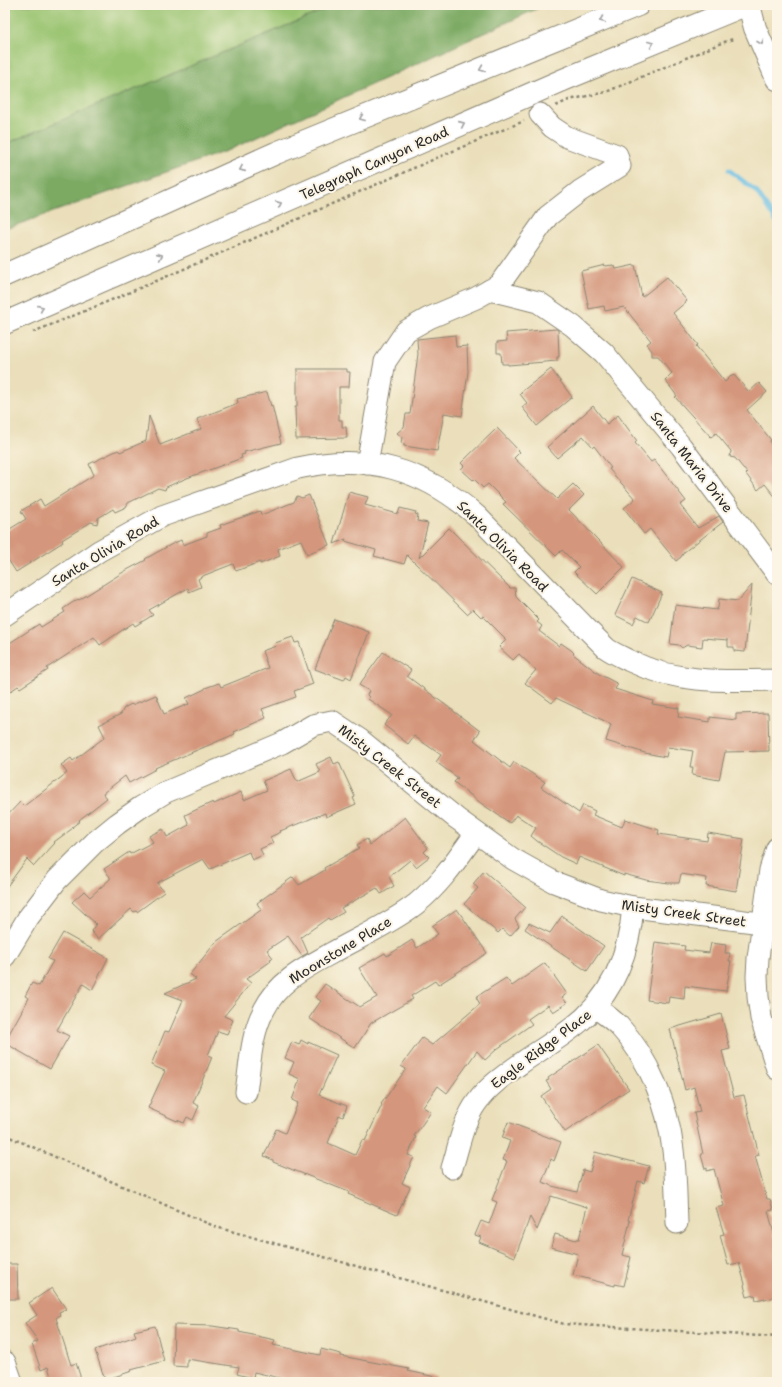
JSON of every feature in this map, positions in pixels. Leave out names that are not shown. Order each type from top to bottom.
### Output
[{"type":"main road","points":[[5,275],[276,153],[638,5]]},
{"type":"main road","name":"Telegraph Canyon Road","points":[[5,323],[563,80],[745,5]]},
{"type":"main road","points":[[749,5],[755,28],[777,79]]},
{"type":"street","points":[[367,464],[385,362],[406,331],[429,318],[476,298],[498,285],[548,216],[580,191],[620,166],[618,155],[567,137],[552,127],[540,114]]},
{"type":"street","name":"Santa Maria Drive","points":[[490,290],[538,302],[573,326],[604,353],[682,446],[777,574]]},
{"type":"street","name":"Santa Olivia Road","points":[[5,615],[99,551],[162,516],[298,468],[315,464],[350,462],[388,467],[414,475],[445,491],[462,503],[477,516],[591,633],[607,648],[622,657],[653,670],[696,680],[777,680]]},
{"type":"street","name":"Misty Creek Street","points":[[5,956],[28,918],[58,880],[95,842],[117,824],[166,792],[282,743],[314,725],[332,721],[359,739],[476,833],[513,859],[554,882],[601,900],[633,907],[770,924]]},
{"type":"street","name":"Moonstone Place","points":[[246,1092],[256,1030],[264,1009],[278,989],[300,971],[388,922],[416,904],[442,880],[476,833]]},
{"type":"street","points":[[776,1063],[766,1038],[761,1018],[757,976],[758,958],[770,924],[770,870],[777,848]]},
{"type":"street","name":"Eagle Ridge Place","points":[[452,1168],[466,1123],[473,1108],[484,1092],[505,1075],[573,1028],[595,1007],[613,982],[625,953],[629,938],[633,907]]},
{"type":"street","points":[[595,1007],[618,1025],[630,1040],[649,1071],[658,1090],[670,1130],[674,1150],[678,1223]]},
{"type":"street","points":[[5,1362],[12,1382]]},
{"type":"path","points":[[32,333],[118,298],[569,100],[606,92],[733,39]]},
{"type":"path","points":[[5,1135],[216,1227],[564,1324],[777,1336]]},
{"type":"green space","points":[[5,5],[336,5],[5,144]]},
{"type":"green space","points":[[336,5],[545,5],[229,150],[5,229],[5,144]]},
{"type":"building","points":[[605,265],[613,265],[616,269],[635,265],[642,297],[667,277],[687,301],[673,313],[698,345],[696,346],[725,382],[733,374],[749,392],[759,383],[767,392],[747,410],[771,440],[770,443],[777,451],[777,499],[765,484],[758,490],[735,458],[730,457],[731,451],[716,433],[711,437],[675,397],[677,396],[665,380],[672,373],[658,356],[652,356],[652,351],[647,344],[651,341],[624,307],[605,311],[604,306],[589,309],[581,271]]},
{"type":"building","points":[[558,330],[559,357],[557,357],[557,361],[508,365],[502,364],[501,353],[497,353],[497,342],[507,341],[506,333]]},
{"type":"building","points":[[455,335],[456,347],[467,346],[468,372],[462,416],[444,413],[437,451],[404,446],[404,444],[401,443],[402,437],[397,433],[404,427],[406,414],[410,414],[418,354],[417,339]]},
{"type":"building","points":[[297,369],[347,369],[347,372],[350,372],[349,387],[339,387],[339,420],[342,420],[342,427],[346,427],[347,438],[296,439],[295,407],[297,407]]},
{"type":"building","points":[[551,369],[572,397],[537,426],[522,407],[527,403],[520,394]]},
{"type":"building","points":[[267,392],[271,406],[272,405],[281,443],[244,452],[245,454],[241,455],[242,458],[187,478],[166,487],[165,490],[158,488],[128,503],[126,507],[115,512],[113,509],[98,518],[97,524],[91,522],[16,572],[5,555],[5,532],[26,519],[21,511],[40,499],[44,506],[94,475],[89,464],[118,450],[120,452],[146,441],[149,416],[160,445],[201,429],[197,419],[238,403],[237,399]]},
{"type":"building","points":[[593,406],[607,424],[618,415],[637,441],[635,443],[651,462],[654,460],[686,501],[680,505],[698,528],[719,516],[723,522],[684,552],[676,561],[650,529],[644,534],[624,508],[635,499],[609,469],[611,468],[594,446],[593,447],[583,436],[557,458],[547,447]]},
{"type":"building","points":[[497,428],[520,452],[514,458],[557,499],[573,484],[584,495],[569,510],[624,567],[597,594],[574,572],[579,567],[562,550],[556,556],[503,504],[506,502],[488,484],[483,488],[461,469],[464,466],[461,463]]},
{"type":"building","points":[[349,492],[368,497],[365,505],[398,514],[400,508],[416,512],[415,514],[418,515],[417,521],[428,523],[419,558],[449,528],[510,588],[515,588],[516,597],[539,620],[537,622],[542,626],[539,631],[559,646],[561,643],[599,674],[618,684],[615,689],[653,701],[652,704],[679,708],[678,717],[710,722],[710,717],[736,720],[736,714],[768,713],[769,751],[725,752],[719,780],[692,775],[693,767],[690,767],[693,751],[668,747],[666,757],[645,753],[606,741],[611,724],[556,698],[552,703],[525,683],[536,670],[519,654],[513,660],[499,647],[506,640],[504,639],[505,638],[483,616],[481,617],[473,609],[467,614],[407,555],[404,564],[374,556],[376,550],[345,541],[346,539],[334,544]]},
{"type":"building","points":[[309,495],[329,545],[307,554],[301,540],[278,549],[280,556],[260,564],[260,562],[236,571],[233,564],[205,575],[198,579],[201,587],[189,592],[188,588],[149,610],[153,615],[135,626],[133,623],[100,645],[94,637],[47,668],[48,670],[20,688],[18,686],[5,695],[5,646],[39,624],[41,627],[65,612],[63,609],[78,599],[79,600],[172,544],[181,540],[183,545],[207,536],[207,533],[221,528],[220,525],[260,511],[261,515],[294,502],[297,496],[302,498]]},
{"type":"building","points":[[632,579],[662,593],[649,622],[637,616],[633,624],[615,615]]},
{"type":"building","points":[[752,585],[745,652],[734,651],[734,647],[728,647],[728,640],[703,638],[702,647],[687,645],[682,648],[679,645],[670,644],[675,605],[717,610],[719,599],[738,601]]},
{"type":"building","points":[[334,619],[369,632],[351,679],[346,676],[344,680],[315,669]]},
{"type":"building","points":[[293,637],[295,643],[299,642],[313,684],[294,691],[296,697],[262,709],[266,718],[234,732],[235,734],[155,768],[156,769],[129,783],[125,776],[103,793],[107,798],[79,820],[80,821],[72,827],[73,828],[54,842],[55,843],[34,866],[27,859],[5,889],[5,818],[20,802],[24,806],[67,773],[61,765],[71,758],[73,761],[105,737],[99,725],[121,714],[124,708],[131,704],[132,705],[156,695],[164,714],[189,704],[186,698],[205,688],[219,683],[221,687],[268,668],[262,651],[276,646],[275,643]]},
{"type":"building","points":[[383,652],[411,670],[407,676],[480,731],[474,740],[510,768],[514,762],[545,782],[541,787],[579,813],[583,805],[595,811],[593,815],[622,827],[625,819],[659,830],[658,834],[707,841],[708,833],[744,839],[736,891],[706,886],[707,878],[681,874],[679,883],[669,883],[646,880],[624,874],[624,876],[579,857],[576,864],[561,857],[537,841],[531,836],[536,828],[516,815],[510,823],[482,804],[454,782],[458,778],[436,762],[441,755],[414,736],[408,744],[384,725],[392,715],[368,699],[369,697],[367,695],[369,691],[359,685]]},
{"type":"building","points":[[331,757],[334,764],[339,762],[355,797],[353,798],[356,804],[326,817],[325,813],[280,831],[281,832],[270,837],[273,843],[260,849],[263,855],[252,860],[249,852],[210,869],[203,859],[157,883],[164,892],[137,912],[134,912],[131,909],[98,939],[91,931],[96,924],[72,902],[84,891],[90,897],[110,879],[104,869],[129,852],[130,854],[153,842],[149,836],[163,829],[167,837],[189,825],[185,815],[213,802],[214,804],[241,792],[244,800],[267,790],[263,781],[291,769],[297,782],[320,772],[316,764]]},
{"type":"building","points":[[405,817],[428,848],[424,852],[429,857],[416,867],[410,860],[389,877],[394,886],[381,894],[377,888],[341,908],[344,912],[330,920],[328,918],[301,937],[308,953],[302,956],[288,936],[267,950],[273,958],[246,979],[251,983],[224,1016],[233,1020],[227,1034],[218,1031],[208,1055],[212,1057],[193,1103],[199,1106],[193,1120],[187,1117],[184,1123],[148,1108],[165,1071],[151,1065],[165,1031],[169,1032],[183,1000],[165,993],[196,979],[190,974],[216,942],[261,910],[257,903],[293,877],[299,885],[325,870],[324,868],[359,848],[357,845],[367,839],[370,845]]},
{"type":"building","points":[[484,871],[525,907],[515,919],[519,926],[510,936],[502,929],[498,933],[464,904],[478,888],[473,884]]},
{"type":"building","points":[[457,909],[487,953],[438,985],[435,981],[411,996],[413,999],[371,1023],[355,1048],[309,1018],[321,1001],[315,997],[325,984],[360,1007],[377,997],[359,968],[385,953],[387,956],[412,940],[417,948],[438,934],[432,926]]},
{"type":"building","points":[[562,916],[604,946],[587,971],[525,929],[529,923],[550,933]]},
{"type":"building","points":[[63,933],[108,958],[92,990],[83,984],[57,1030],[69,1036],[50,1069],[12,1047],[5,1041],[29,998],[25,996],[32,983],[39,986],[53,961],[48,959]]},
{"type":"building","points":[[655,942],[685,946],[684,950],[709,953],[711,943],[726,945],[725,953],[730,953],[729,961],[731,961],[726,991],[685,986],[684,999],[669,997],[668,1003],[647,1000]]},
{"type":"building","points":[[545,963],[567,994],[562,997],[567,1003],[553,1012],[548,1005],[528,1019],[532,1024],[497,1049],[485,1060],[477,1051],[447,1093],[438,1086],[423,1107],[431,1112],[414,1136],[416,1137],[408,1155],[414,1157],[402,1183],[410,1187],[397,1215],[348,1194],[349,1192],[273,1162],[273,1160],[264,1156],[276,1129],[285,1133],[298,1103],[292,1100],[300,1079],[289,1074],[294,1062],[285,1058],[292,1042],[299,1045],[301,1040],[308,1044],[308,1042],[337,1055],[319,1095],[347,1106],[343,1117],[339,1115],[328,1143],[355,1155],[362,1140],[365,1141],[382,1105],[381,1104],[406,1069],[401,1066],[422,1038],[432,1045],[480,1004],[476,997],[506,978],[512,986]]},
{"type":"building","points":[[721,1014],[730,1049],[722,1051],[734,1097],[744,1095],[759,1155],[755,1156],[767,1199],[770,1199],[773,1210],[768,1211],[777,1244],[777,1296],[765,1300],[765,1298],[756,1300],[755,1295],[747,1297],[739,1263],[728,1265],[720,1235],[724,1234],[716,1208],[724,1206],[714,1169],[707,1171],[707,1168],[705,1169],[701,1155],[703,1154],[694,1113],[700,1112],[694,1087],[685,1090],[670,1029]]},
{"type":"building","points":[[598,1045],[629,1089],[565,1132],[541,1096],[551,1089],[546,1081],[549,1080],[548,1078]]},
{"type":"building","points":[[508,1122],[561,1142],[554,1161],[551,1159],[542,1182],[552,1186],[577,1192],[583,1170],[590,1172],[595,1152],[649,1166],[644,1183],[638,1181],[628,1220],[630,1221],[622,1255],[631,1257],[624,1286],[615,1284],[615,1286],[573,1275],[578,1254],[551,1247],[555,1234],[576,1240],[579,1239],[587,1207],[551,1196],[537,1230],[530,1217],[515,1257],[479,1242],[481,1237],[475,1235],[481,1221],[489,1224],[497,1202],[492,1200],[507,1161],[503,1160],[510,1141],[502,1138]]},
{"type":"building","points":[[5,1264],[17,1264],[18,1299],[5,1299]]},
{"type":"building","points":[[52,1288],[66,1309],[59,1312],[60,1315],[56,1318],[71,1365],[76,1363],[82,1382],[53,1382],[48,1367],[41,1370],[32,1344],[38,1341],[25,1323],[37,1315],[29,1303]]},
{"type":"building","points":[[174,1325],[212,1326],[239,1330],[239,1332],[275,1340],[273,1345],[320,1355],[321,1349],[341,1354],[341,1356],[409,1369],[408,1371],[436,1377],[435,1382],[297,1382],[254,1372],[253,1378],[237,1374],[239,1367],[187,1359],[187,1367],[173,1366]]},
{"type":"building","points":[[155,1326],[164,1361],[131,1370],[132,1371],[105,1380],[95,1350],[136,1336],[134,1331]]},
{"type":"waterway","points":[[729,170],[756,191],[777,222]]}]
